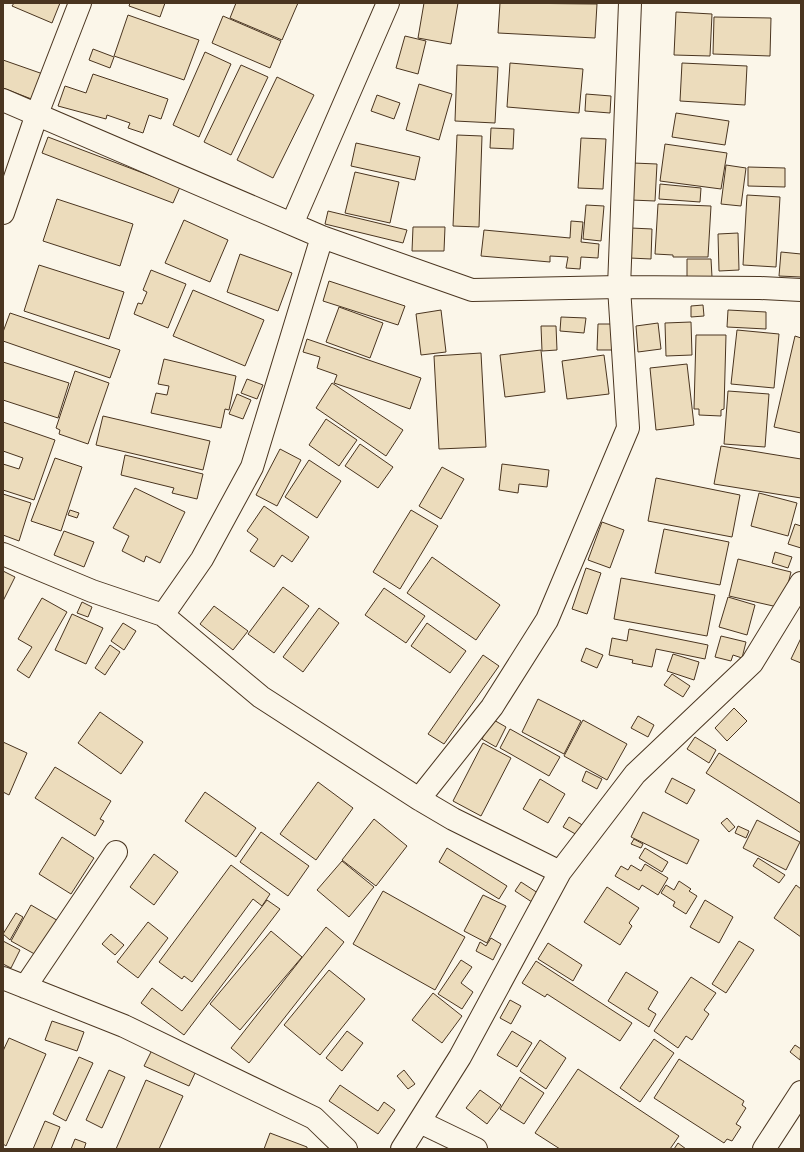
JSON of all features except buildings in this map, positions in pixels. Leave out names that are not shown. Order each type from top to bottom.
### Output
[{"type":"street","points":[[3,213],[37,114],[80,3]]},
{"type":"street","points":[[292,224],[388,3]]},
{"type":"street","points":[[420,799],[492,707],[547,620],[628,428],[619,287],[630,3]]},
{"type":"street","points":[[3,100],[322,237],[472,290],[619,287],[760,288],[801,290]]},
{"type":"street","points":[[163,615],[202,559],[252,467],[322,237]]},
{"type":"street","points":[[3,554],[92,591],[163,615],[262,697],[420,799],[453,818],[560,872]]},
{"type":"street","points":[[402,1149],[460,1057],[560,872],[635,774],[752,663],[801,583]]},
{"type":"street","points":[[25,987],[116,852]]},
{"type":"street","points":[[3,978],[124,1026],[314,1118],[346,1149]]},
{"type":"street","points":[[764,1149],[801,1092]]},
{"type":"street","points":[[420,1122],[476,1149]]}]
